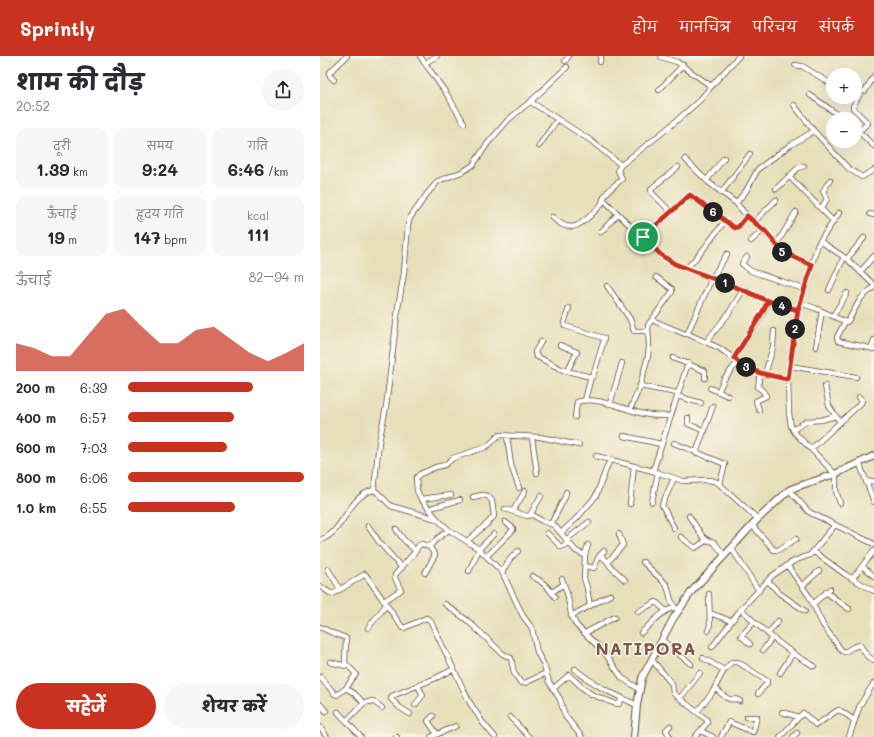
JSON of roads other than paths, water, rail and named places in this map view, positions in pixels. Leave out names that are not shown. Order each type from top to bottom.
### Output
[{"type":"main road","points":[[634,737],[639,689],[644,674],[677,609],[692,591],[732,549],[752,525],[789,490],[835,474],[874,456]]},
{"type":"street","points":[[334,80],[329,73],[347,56]]},
{"type":"street","points":[[420,56],[448,96],[464,123]]},
{"type":"street","points":[[425,63],[437,56]]},
{"type":"street","points":[[565,62],[569,56]]},
{"type":"street","points":[[600,62],[601,56]]},
{"type":"street","points":[[552,217],[564,226],[572,227],[587,219],[602,205],[603,199],[608,191],[622,179],[618,170],[621,165],[685,114],[704,96],[711,86],[739,56]]},
{"type":"street","points":[[661,57],[683,65],[711,86]]},
{"type":"street","points":[[659,90],[683,65]]},
{"type":"street","points":[[795,65],[802,66],[826,81]]},
{"type":"street","points":[[374,490],[379,442],[387,400],[410,218],[438,181],[464,171],[473,165],[488,143],[508,120],[529,103],[567,67]]},
{"type":"street","points":[[862,91],[865,91],[874,76]]},
{"type":"street","points":[[810,96],[834,112]]},
{"type":"street","points":[[529,103],[532,103],[590,140],[621,165]]},
{"type":"street","points":[[794,104],[814,131],[849,169],[864,177],[874,170]]},
{"type":"street","points":[[862,117],[868,123],[862,128]]},
{"type":"street","points":[[539,146],[558,120]]},
{"type":"street","points":[[736,204],[758,169],[789,146],[814,131]]},
{"type":"street","points":[[862,134],[874,146]]},
{"type":"street","points":[[721,193],[750,154]]},
{"type":"street","points":[[707,180],[724,158]]},
{"type":"street","points":[[685,159],[721,193],[736,204],[747,216],[764,230],[776,245],[787,255],[812,265]]},
{"type":"street","points":[[671,212],[652,193],[651,190],[678,166]]},
{"type":"street","points":[[776,189],[799,167],[804,166]]},
{"type":"street","points":[[789,176],[833,221]]},
{"type":"street","points":[[821,209],[828,198],[823,191],[830,180]]},
{"type":"street","points":[[643,237],[688,196],[691,196],[736,228],[747,216]]},
{"type":"street","points":[[603,199],[661,255],[675,264],[768,301],[798,310]]},
{"type":"street","points":[[754,222],[776,200]]},
{"type":"street","points":[[776,245],[796,212]]},
{"type":"street","points":[[839,213],[818,244],[804,289],[798,310],[788,379],[789,413],[793,430],[797,436],[812,449],[835,474],[836,491],[840,503]]},
{"type":"street","points":[[601,232],[618,214]]},
{"type":"street","points":[[687,268],[725,221]]},
{"type":"street","points":[[751,241],[764,230]]},
{"type":"street","points":[[829,290],[846,258],[864,238]]},
{"type":"street","points":[[820,240],[846,258],[874,286],[864,295],[848,321],[844,322],[838,341],[873,348],[874,340]]},
{"type":"street","points":[[688,334],[712,278],[727,254]]},
{"type":"street","points":[[860,272],[874,256]]},
{"type":"street","points":[[747,257],[742,264],[751,271],[804,289]]},
{"type":"street","points":[[630,410],[640,386],[648,356],[649,323],[672,292],[672,289],[656,276]]},
{"type":"street","points":[[607,286],[630,319],[634,331],[648,331]]},
{"type":"street","points":[[706,342],[729,313],[743,290]]},
{"type":"street","points":[[832,316],[847,293]]},
{"type":"street","points":[[734,358],[768,301]]},
{"type":"street","points":[[800,303],[822,311],[844,322]]},
{"type":"street","points":[[569,308],[564,323],[565,326],[604,338],[597,366],[593,376],[591,377],[585,400]]},
{"type":"street","points":[[816,347],[822,311]]},
{"type":"street","points":[[652,320],[706,342],[734,358],[749,369],[763,374],[788,379]]},
{"type":"street","points":[[760,410],[756,401],[766,397],[763,391],[758,387],[773,347],[774,331]]},
{"type":"street","points":[[541,342],[535,352],[536,355],[567,371],[591,377]]},
{"type":"street","points":[[560,345],[577,352],[567,371]]},
{"type":"street","points":[[673,358],[705,371],[705,378]]},
{"type":"street","points":[[718,392],[724,379],[738,362]]},
{"type":"street","points":[[652,502],[655,472],[661,444],[688,363]]},
{"type":"street","points":[[610,404],[622,364]]},
{"type":"street","points":[[790,366],[856,377]]},
{"type":"street","points":[[640,386],[677,395],[701,403]]},
{"type":"street","points":[[825,386],[830,406],[840,422]]},
{"type":"street","points":[[710,388],[728,396]]},
{"type":"street","points":[[812,449],[862,402],[859,397]]},
{"type":"street","points":[[575,417],[576,402],[585,400],[610,404],[649,415],[670,416]]},
{"type":"street","points":[[696,453],[713,406]]},
{"type":"street","points":[[793,430],[807,421],[821,420],[836,416]]},
{"type":"street","points":[[688,418],[688,424],[705,431]]},
{"type":"street","points":[[579,445],[549,438],[499,435],[490,445],[486,447],[453,458],[445,466],[433,468],[418,475],[416,482],[417,491],[421,499],[438,520],[449,530],[479,548],[502,572],[523,616],[532,628],[537,652],[550,682],[560,699],[565,716],[582,737]]},
{"type":"street","points":[[508,436],[511,464],[519,488]]},
{"type":"street","points":[[624,436],[661,444]]},
{"type":"street","points":[[532,437],[537,473]]},
{"type":"street","points":[[674,443],[724,464],[720,484]]},
{"type":"street","points":[[596,456],[688,482],[710,480],[720,484],[758,519]]},
{"type":"street","points":[[562,533],[596,496],[610,459]]},
{"type":"street","points":[[859,462],[874,502]]},
{"type":"street","points":[[630,504],[634,466]]},
{"type":"street","points":[[674,478],[662,505],[674,528]]},
{"type":"street","points":[[866,482],[874,481]]},
{"type":"street","points":[[374,490],[391,506],[438,520]]},
{"type":"street","points":[[320,540],[328,536],[344,520],[359,497],[374,490]]},
{"type":"street","points":[[789,490],[808,512],[874,544]]},
{"type":"street","points":[[513,511],[525,491]]},
{"type":"street","points":[[550,524],[565,497],[566,492]]},
{"type":"street","points":[[421,499],[451,495]]},
{"type":"street","points":[[467,541],[494,516],[492,501],[488,496],[482,495],[473,498]]},
{"type":"street","points":[[530,515],[541,496]]},
{"type":"street","points":[[429,510],[434,507],[460,500]]},
{"type":"street","points":[[504,509],[527,516],[533,515],[550,524],[562,533],[567,542],[576,551],[585,555]]},
{"type":"street","points":[[689,516],[703,537],[714,542],[725,556]]},
{"type":"street","points":[[487,556],[513,530],[513,528],[506,522]]},
{"type":"street","points":[[547,533],[561,547],[589,522]]},
{"type":"street","points":[[752,525],[774,550],[778,550],[796,539]]},
{"type":"street","points":[[712,647],[723,634],[731,621],[758,590],[788,565],[807,557],[814,551],[835,525]]},
{"type":"street","points":[[368,526],[379,542],[402,568]]},
{"type":"street","points":[[396,529],[404,540],[416,551]]},
{"type":"street","points":[[429,546],[449,530]]},
{"type":"street","points":[[469,571],[479,548],[494,534]]},
{"type":"street","points":[[608,562],[622,547],[618,534]]},
{"type":"street","points":[[681,537],[695,548],[707,540]]},
{"type":"street","points":[[368,628],[385,603],[401,590],[395,577],[420,544],[429,546],[435,555],[425,572]]},
{"type":"street","points":[[588,545],[585,555],[584,580],[587,586],[590,606]]},
{"type":"street","points":[[732,549],[758,590]]},
{"type":"street","points":[[502,572],[510,559],[518,551]]},
{"type":"street","points":[[585,566],[594,568],[600,555],[604,551]]},
{"type":"street","points":[[814,551],[840,571],[874,591]]},
{"type":"street","points":[[852,579],[874,551]]},
{"type":"street","points":[[600,555],[625,580]]},
{"type":"street","points":[[641,633],[666,611],[677,609],[671,600],[667,585],[643,562]]},
{"type":"street","points":[[788,565],[813,604],[823,624],[842,650],[845,652],[853,647],[860,646],[867,656],[874,660]]},
{"type":"street","points":[[862,566],[874,576]]},
{"type":"street","points":[[328,569],[340,589]]},
{"type":"street","points":[[802,586],[819,571]]},
{"type":"street","points":[[320,586],[331,594],[335,593],[365,574],[403,628],[426,618],[430,620],[470,703],[483,723],[495,737]]},
{"type":"street","points":[[532,576],[543,582],[552,592],[554,597]]},
{"type":"street","points":[[768,581],[783,596],[805,611]]},
{"type":"street","points":[[552,592],[563,582],[572,616],[576,624],[605,653],[622,678],[639,689]]},
{"type":"street","points":[[813,604],[828,590],[849,609]]},
{"type":"street","points":[[708,631],[710,625],[709,594]]},
{"type":"street","points":[[572,616],[610,595]]},
{"type":"street","points":[[638,612],[656,602],[666,611]]},
{"type":"street","points":[[445,604],[468,621],[503,654],[513,660],[514,673],[521,683],[525,683],[546,673]]},
{"type":"street","points":[[741,609],[770,636],[792,653],[814,666]]},
{"type":"street","points":[[710,613],[731,621]]},
{"type":"street","points":[[585,633],[615,617]]},
{"type":"street","points":[[763,650],[778,621]]},
{"type":"street","points":[[750,644],[742,636],[754,622]]},
{"type":"street","points":[[320,627],[333,634],[346,638],[344,662],[346,666]]},
{"type":"street","points":[[662,640],[691,664]]},
{"type":"street","points":[[780,673],[792,653]]},
{"type":"street","points":[[702,658],[724,670]]},
{"type":"street","points":[[652,660],[672,684],[672,692],[707,721],[695,737]]},
{"type":"street","points":[[697,712],[715,688],[730,662],[735,661],[758,675],[767,683],[758,694]]},
{"type":"street","points":[[320,677],[336,694],[338,694],[346,688],[355,677],[356,674],[354,671],[346,666],[330,662]]},
{"type":"street","points":[[410,714],[399,707],[391,697],[454,669]]},
{"type":"street","points":[[575,669],[585,678],[637,706]]},
{"type":"street","points":[[680,698],[700,673]]},
{"type":"street","points":[[554,688],[569,675],[583,688],[603,699],[617,705],[622,698]]},
{"type":"street","points":[[849,737],[854,720],[864,698],[874,683]]},
{"type":"street","points":[[415,705],[423,694],[418,686]]},
{"type":"street","points":[[346,688],[364,703]]},
{"type":"street","points":[[715,688],[728,698],[737,699],[740,701]]},
{"type":"street","points":[[346,721],[364,703],[373,701],[382,708]]},
{"type":"street","points":[[320,704],[326,711]]},
{"type":"street","points":[[780,737],[802,713],[804,713],[813,723],[816,724],[838,710],[854,720]]},
{"type":"street","points":[[338,712],[361,737]]},
{"type":"street","points":[[782,712],[799,717]]},
{"type":"street","points":[[433,716],[428,721],[437,734]]},
{"type":"street","points":[[722,737],[729,722],[753,732],[757,717],[747,716]]},
{"type":"street","points":[[510,718],[529,737]]},
{"type":"street","points":[[431,737],[456,726]]},
{"type":"street","points":[[670,726],[666,730],[670,737]]},
{"type":"street","points":[[320,727],[327,737]]},
{"type":"street","points":[[700,731],[713,737]]},
{"type":"street","points":[[793,737],[797,733]]},
{"type":"district","name":"NATIPORA","points":[[646,649]]}]
